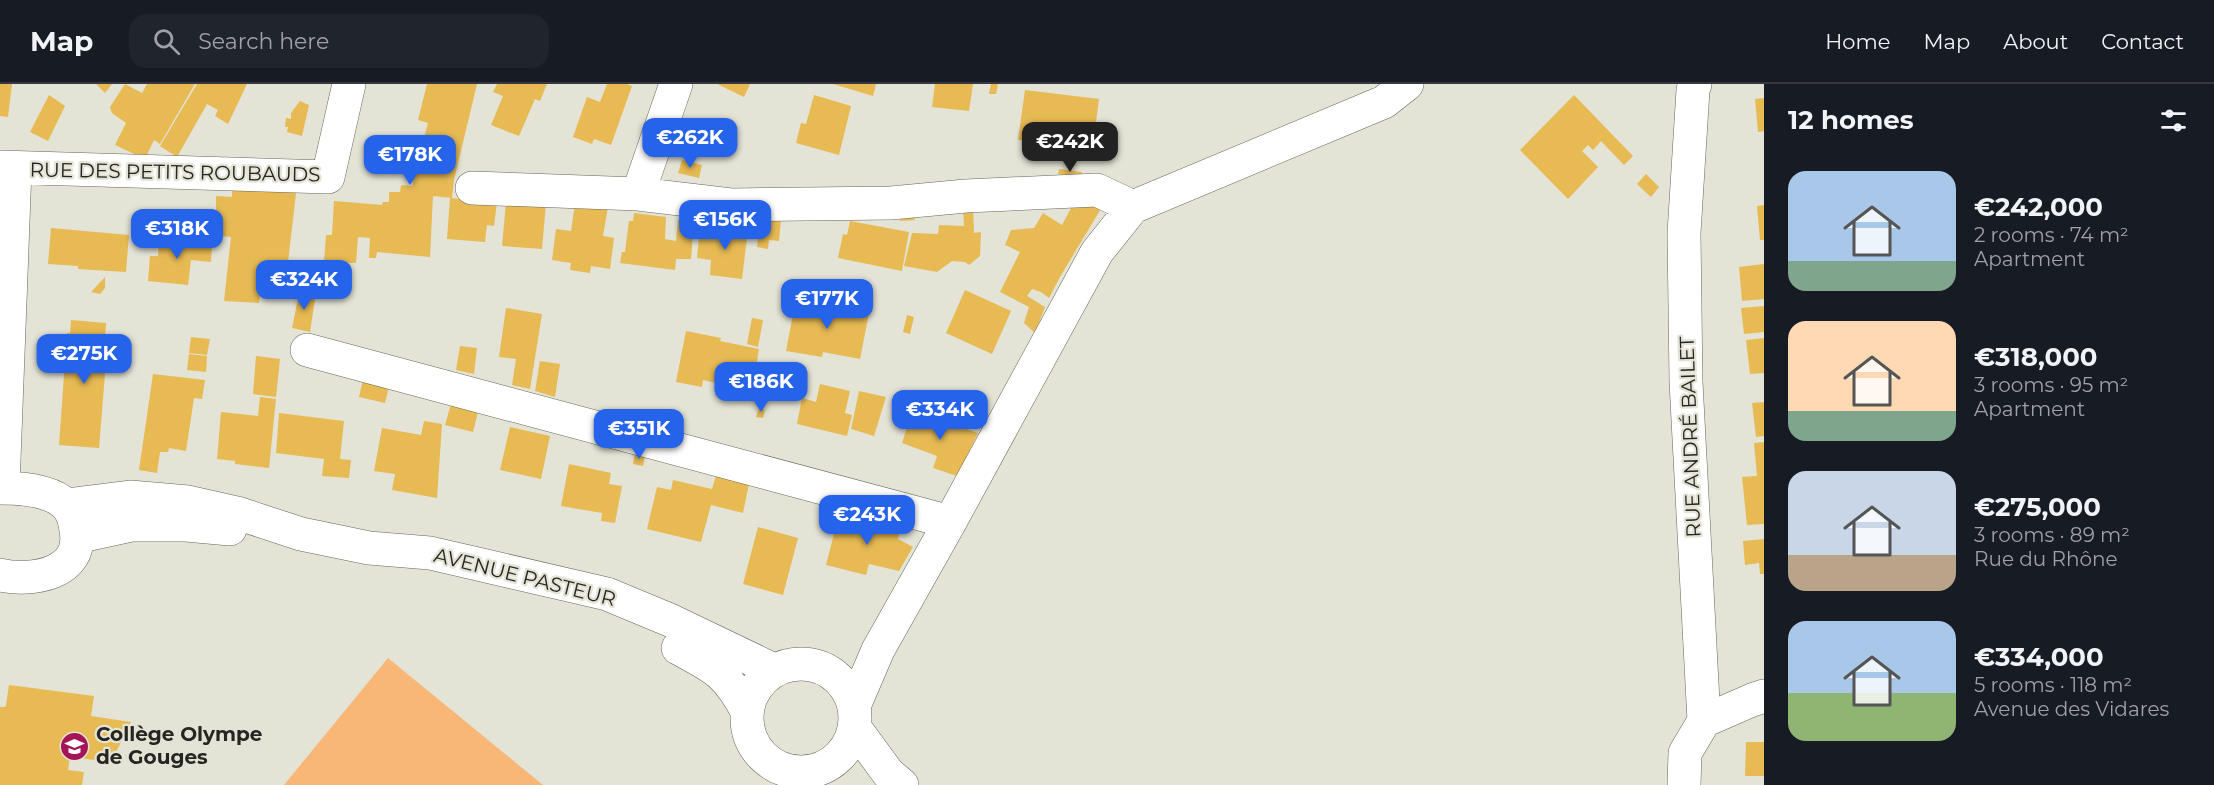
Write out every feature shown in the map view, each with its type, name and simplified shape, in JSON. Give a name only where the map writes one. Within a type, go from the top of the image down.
[{"type":"street","name":"RUE DES PETITS ROUBAUDS","points":[[8,168],[328,177],[349,84]]},
{"type":"street","points":[[638,194],[676,84]]},
{"type":"street","points":[[810,774],[846,748],[854,717],[878,650],[1097,252],[1132,207],[1384,102],[1407,84]]},
{"type":"street","name":"RUE ANDRÉ BAILET","points":[[1695,84],[1684,233],[1686,382],[1704,721]]},
{"type":"street","points":[[0,574],[41,577],[56,571],[66,564],[73,553],[77,537],[75,521],[66,505],[44,493],[1,488],[8,168]]},
{"type":"street","points":[[472,188],[638,194],[731,205],[891,203],[966,196],[1097,190],[1132,207]]},
{"type":"street","points":[[307,350],[950,522]]},
{"type":"street","name":"AVENUE PASTEUR","points":[[66,505],[130,496],[188,502],[237,513],[301,534],[369,548],[430,553],[607,594],[672,621],[774,670]]},
{"type":"street","name":"AVENUE PASTEUR","points":[[77,537],[132,525],[186,525],[301,534]]},
{"type":"street","name":"AVENUE PASTEUR","points":[[369,548],[424,572],[602,614],[659,638],[715,668],[734,688],[747,711]]},
{"type":"street","points":[[832,672],[878,650]]},
{"type":"street","points":[[793,663],[813,665],[832,672],[846,687],[854,717],[895,779],[810,774],[784,770],[767,761],[754,747],[747,730],[747,711],[751,694],[774,670],[793,663]]},
{"type":"street","points":[[1684,785],[1685,753],[1704,721],[1764,696]]},
{"type":"shaded area","points":[[388,658],[543,785],[284,785]]},
{"type":"building","points":[[0,84],[12,84],[8,117],[0,116]]},
{"type":"building","points":[[96,84],[112,84],[105,93]]},
{"type":"building","points":[[125,84],[142,93],[147,84],[195,84],[160,144],[154,140],[145,159],[115,145],[126,123],[112,113],[110,107]]},
{"type":"building","points":[[197,84],[247,84],[228,124],[215,116],[218,110],[207,104],[177,157],[160,146]]},
{"type":"building","points":[[427,84],[477,84],[454,180],[452,198],[433,196],[430,257],[377,252],[376,258],[369,258],[370,238],[358,237],[356,263],[324,262],[326,235],[332,235],[334,201],[382,205],[383,202],[389,202],[389,192],[400,192],[401,185],[412,186],[428,123],[418,120]]},
{"type":"building","points":[[497,84],[547,84],[540,101],[535,99],[519,136],[491,125],[503,96],[493,92]]},
{"type":"building","points":[[607,84],[632,86],[611,145],[594,139],[592,144],[573,137],[587,97],[600,102]]},
{"type":"building","points":[[717,84],[750,84],[744,97]]},
{"type":"building","points":[[833,84],[876,84],[873,96]]},
{"type":"building","points":[[935,84],[973,84],[969,111],[932,107]]},
{"type":"building","points":[[991,84],[998,84],[996,94],[989,94]]},
{"type":"building","points":[[1025,90],[1099,99],[1094,138],[1043,132],[1042,143],[1018,140]]},
{"type":"building","points":[[49,95],[65,106],[48,141],[30,132]]},
{"type":"building","points":[[814,95],[851,106],[839,155],[796,143],[801,123],[806,124]]},
{"type":"building","points":[[1574,95],[1633,156],[1624,165],[1601,141],[1593,150],[1588,145],[1582,151],[1598,167],[1568,199],[1520,150]]},
{"type":"building","points":[[1764,98],[1764,131],[1758,132],[1755,99]]},
{"type":"building","points":[[300,101],[309,105],[302,136],[287,132],[288,127],[285,127],[286,118],[291,119],[291,113]]},
{"type":"building","points":[[682,160],[702,165],[699,178],[678,173]]},
{"type":"building","points":[[1059,169],[1082,172],[1081,177],[1058,174]]},
{"type":"building","points":[[1646,174],[1659,187],[1651,197],[1637,184]]},
{"type":"building","points":[[232,182],[297,185],[287,271],[262,270],[259,303],[224,301],[231,237],[209,235],[212,211],[216,210],[216,196],[232,197]]},
{"type":"building","points":[[450,198],[497,202],[494,226],[487,225],[485,242],[447,239]]},
{"type":"building","points":[[1076,199],[1105,202],[1049,298],[1032,289],[1027,296],[1045,307],[1035,333],[1024,323],[1029,307],[1000,292],[1020,252],[1005,245],[1011,230],[1034,228],[1043,213],[1062,225]]},
{"type":"building","points":[[506,202],[546,203],[542,249],[502,246]]},
{"type":"building","points":[[575,204],[608,207],[603,236],[614,238],[610,269],[591,266],[590,273],[570,270],[571,263],[552,260],[556,229],[571,231]]},
{"type":"building","points":[[1764,205],[1764,240],[1760,240],[1757,206]]},
{"type":"building","points":[[973,206],[974,233],[981,232],[980,256],[969,265],[965,262],[952,261],[937,272],[904,266],[912,233],[938,234],[939,225],[964,226],[963,207]]},
{"type":"building","points":[[634,213],[666,217],[665,239],[676,241],[678,220],[694,221],[691,259],[676,259],[675,270],[620,263],[622,252],[625,252],[629,221],[633,221]]},
{"type":"building","points":[[899,213],[914,213],[915,220],[900,221]]},
{"type":"building","points":[[770,218],[781,220],[779,241],[769,240],[768,249],[757,247],[759,232],[769,233]]},
{"type":"building","points":[[850,221],[909,232],[902,271],[838,258],[843,234],[847,235]]},
{"type":"building","points":[[713,226],[748,230],[742,279],[710,275],[711,260],[697,258],[699,236],[712,237]]},
{"type":"building","points":[[51,228],[129,235],[126,272],[78,269],[78,266],[48,264]]},
{"type":"building","points":[[159,238],[212,243],[211,262],[191,260],[188,285],[148,281],[150,256],[158,256]]},
{"type":"building","points":[[1764,264],[1764,299],[1742,301],[1739,267]]},
{"type":"building","points":[[105,277],[105,288],[100,294],[91,292]]},
{"type":"building","points":[[300,289],[316,293],[310,332],[292,328]]},
{"type":"building","points":[[965,290],[1011,311],[992,354],[946,333]]},
{"type":"building","points":[[796,299],[869,313],[860,359],[823,352],[822,357],[786,351]]},
{"type":"building","points":[[1764,306],[1764,332],[1744,334],[1741,308]]},
{"type":"building","points":[[506,308],[542,314],[530,389],[512,385],[516,359],[499,357]]},
{"type":"building","points":[[907,315],[914,317],[910,334],[903,332]]},
{"type":"building","points":[[752,318],[763,320],[758,347],[747,344]]},
{"type":"building","points":[[71,320],[106,323],[105,337],[108,337],[99,448],[59,445],[67,333],[70,333]]},
{"type":"building","points":[[686,331],[759,349],[753,385],[734,381],[734,387],[703,380],[702,387],[676,382]]},
{"type":"building","points":[[191,337],[210,339],[207,355],[189,353]]},
{"type":"building","points":[[1764,338],[1764,373],[1750,374],[1746,340]]},
{"type":"building","points":[[460,346],[477,348],[474,374],[456,370]]},
{"type":"building","points":[[189,354],[207,356],[206,372],[187,370]]},
{"type":"building","points":[[256,356],[280,359],[276,397],[253,394]]},
{"type":"building","points":[[540,361],[560,364],[555,397],[535,391]]},
{"type":"building","points":[[153,374],[205,380],[202,399],[194,398],[186,451],[169,448],[168,452],[160,452],[157,473],[139,470]]},
{"type":"building","points":[[363,380],[389,387],[385,403],[359,397]]},
{"type":"building","points":[[820,384],[850,391],[845,413],[852,415],[847,436],[797,424],[802,398],[816,402]]},
{"type":"building","points":[[859,391],[886,397],[874,436],[851,429]]},
{"type":"building","points":[[260,397],[276,399],[269,468],[235,464],[235,461],[217,459],[221,412],[258,416]]},
{"type":"building","points":[[1764,402],[1764,436],[1756,437],[1752,403]]},
{"type":"building","points":[[451,404],[478,412],[473,432],[445,425]]},
{"type":"building","points":[[759,408],[765,410],[763,418],[756,417]]},
{"type":"building","points":[[912,411],[978,433],[957,476],[933,468],[937,456],[902,443]]},
{"type":"building","points":[[279,413],[344,421],[340,459],[351,460],[349,478],[322,476],[324,459],[276,453]]},
{"type":"building","points":[[424,421],[442,424],[437,498],[392,490],[395,474],[374,471],[382,428],[421,435]]},
{"type":"building","points":[[510,427],[550,436],[541,479],[500,470]]},
{"type":"building","points":[[1764,442],[1764,524],[1747,525],[1742,477],[1757,476],[1754,443]]},
{"type":"building","points":[[635,453],[645,456],[643,466],[633,464]]},
{"type":"building","points":[[569,464],[611,473],[609,484],[622,486],[615,523],[601,521],[602,513],[561,506]]},
{"type":"building","points":[[716,476],[749,484],[743,513],[711,505],[701,542],[647,529],[657,487],[671,490],[673,480],[712,489]]},
{"type":"building","points":[[864,514],[896,523],[894,532],[899,534],[898,539],[913,547],[899,571],[869,564],[866,575],[826,565],[838,518],[861,524]]},
{"type":"building","points":[[758,527],[798,538],[783,595],[743,584]]},
{"type":"building","points":[[1764,539],[1764,574],[1760,574],[1759,563],[1745,565],[1743,541]]},
{"type":"building","name":"Collège Olympe de Gouges","points":[[9,685],[94,696],[91,716],[131,722],[111,762],[70,757],[68,770],[84,772],[82,785],[0,785],[0,707],[6,705]]},
{"type":"building","points":[[1746,742],[1764,742],[1764,776],[1745,776]]},
{"type":"place","name":"Collège Olympe de Gouges","points":[[75,746]]}]
